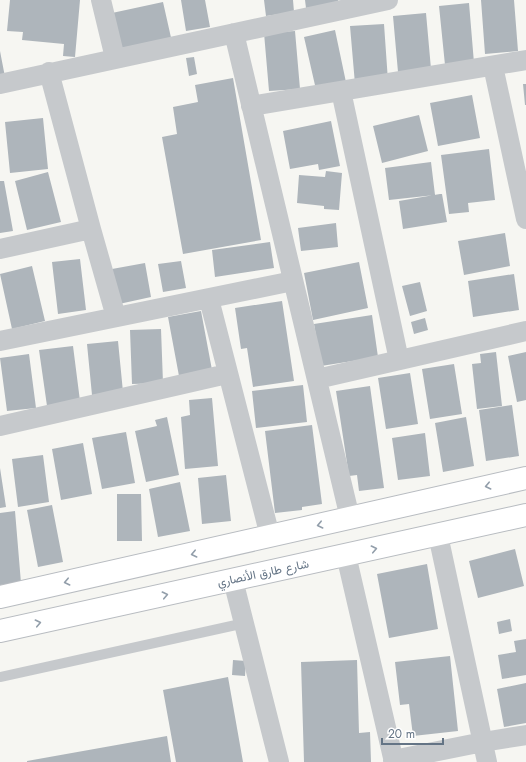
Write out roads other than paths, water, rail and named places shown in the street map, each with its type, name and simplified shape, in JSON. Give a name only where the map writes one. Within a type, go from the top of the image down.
[{"type":"street","points":[[101,0],[115,58]]},
{"type":"street","points":[[0,84],[49,72],[388,0]]},
{"type":"street","points":[[234,33],[350,518]]},
{"type":"street","points":[[251,106],[526,60]]},
{"type":"street","points":[[493,66],[526,219]]},
{"type":"street","points":[[49,72],[116,317]]},
{"type":"street","points":[[341,91],[399,360]]},
{"type":"street","points":[[0,249],[91,229]]},
{"type":"street","points":[[0,341],[294,281]]},
{"type":"street","points":[[209,299],[227,374],[270,536]]},
{"type":"street","points":[[317,379],[526,331]]},
{"type":"street","points":[[0,426],[227,374]]},
{"type":"street","points":[[0,598],[526,478]]},
{"type":"street","name":"شارع طارق الأنصاري","points":[[0,631],[526,515]]},
{"type":"street","points":[[438,535],[487,762]]},
{"type":"street","points":[[346,555],[393,761],[483,742],[526,735]]},
{"type":"street","points":[[233,580],[245,623],[278,762]]},
{"type":"lane","points":[[0,677],[245,623]]}]
